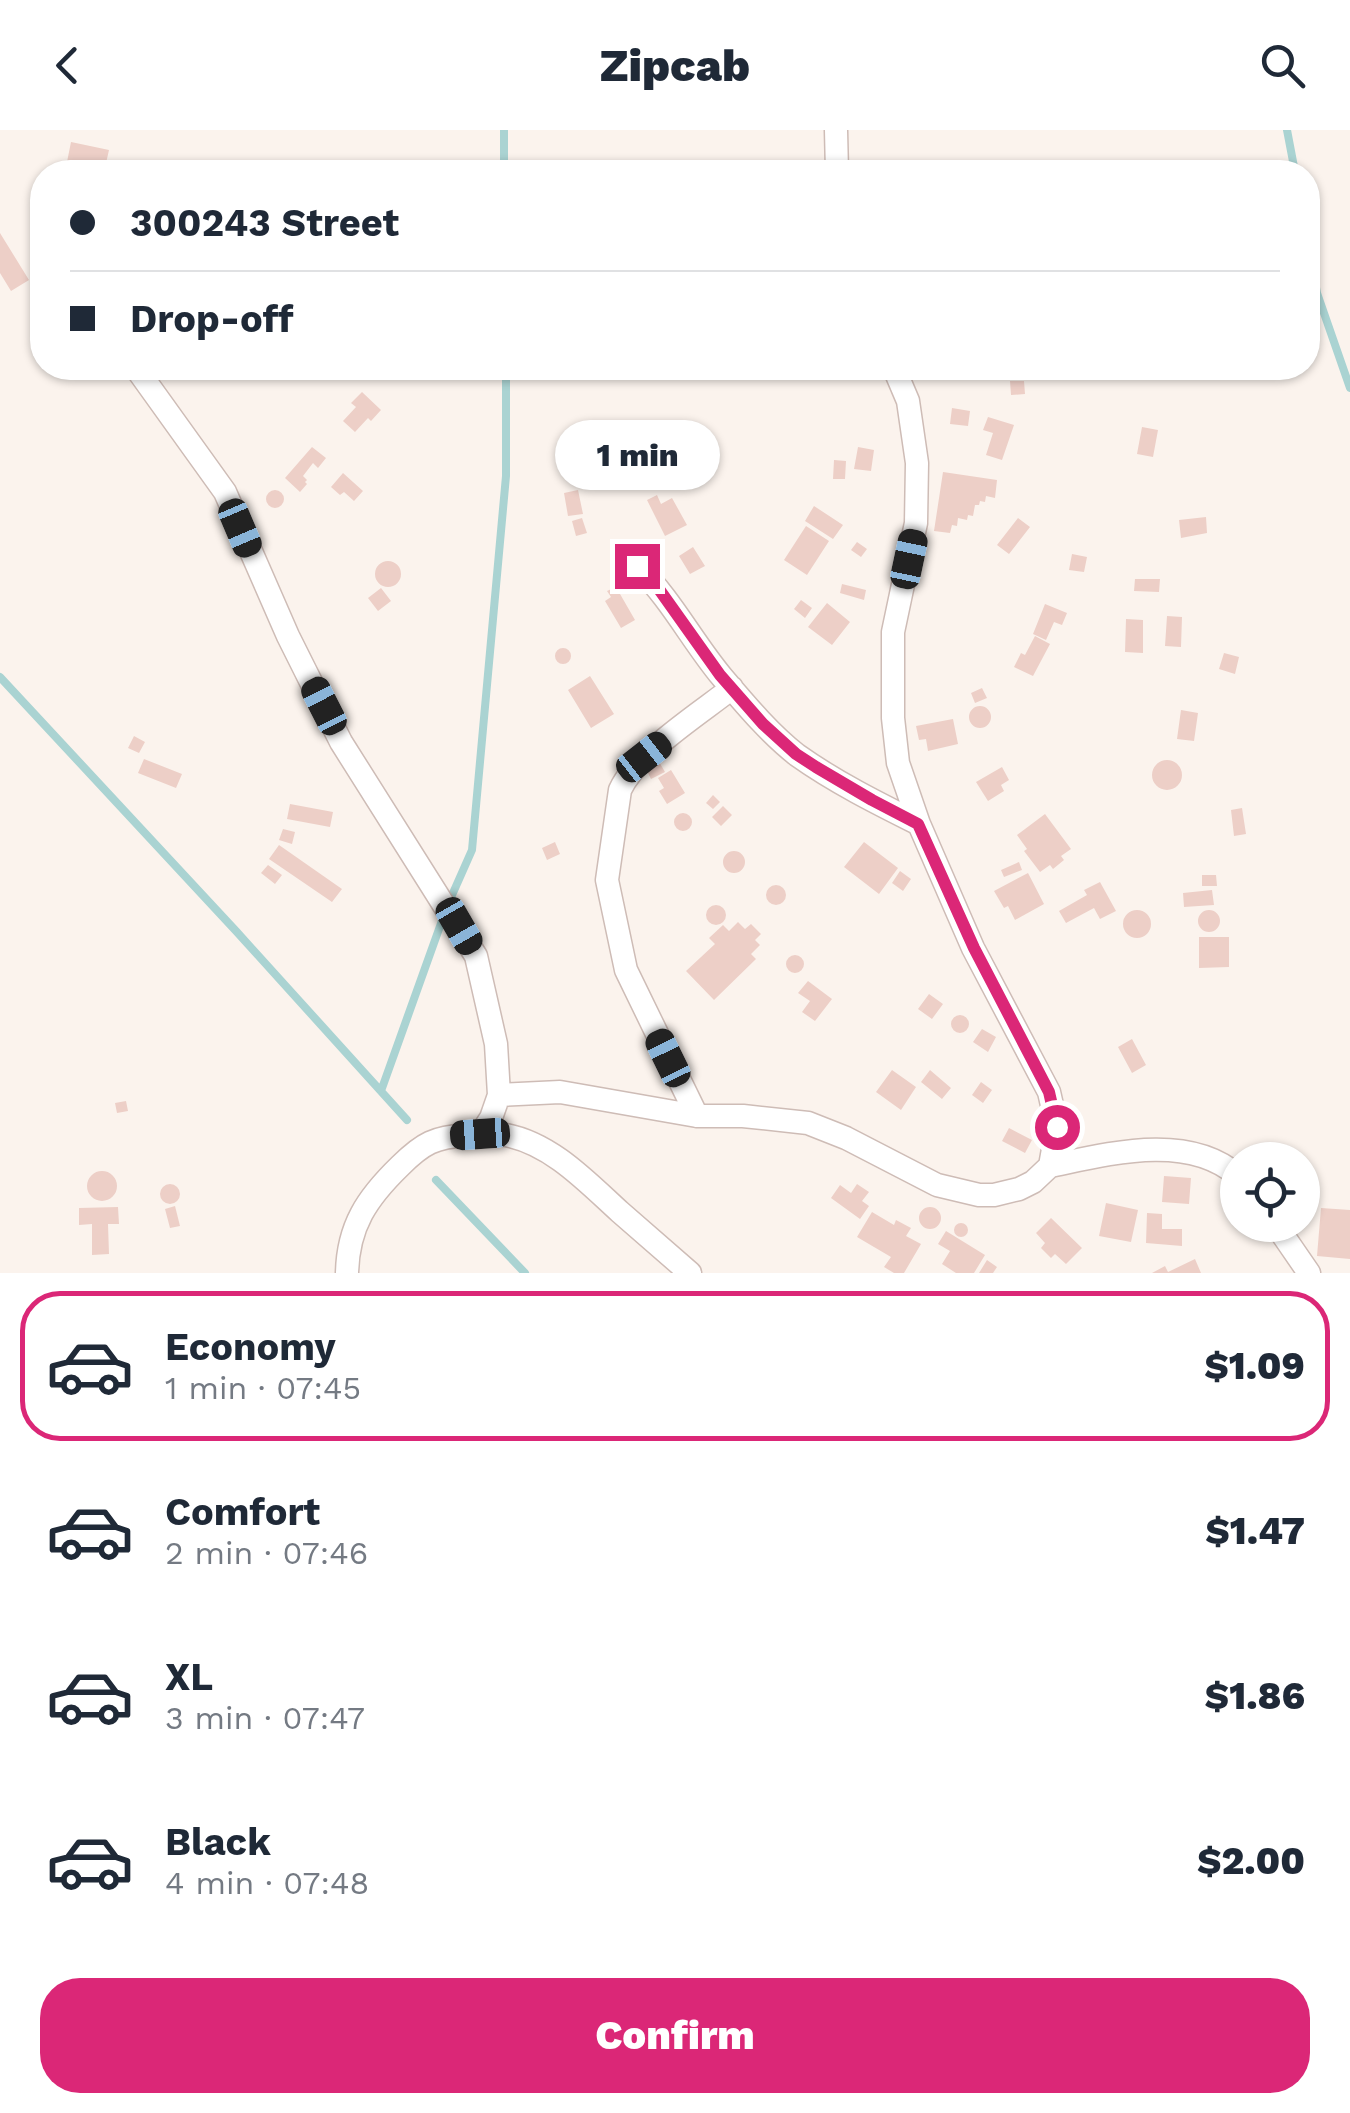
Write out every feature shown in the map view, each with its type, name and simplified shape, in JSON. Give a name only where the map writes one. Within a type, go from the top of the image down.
[{"type":"street","points":[[836,130],[837,160]]},
{"type":"street","points":[[145,380],[224,492],[288,636],[341,742],[476,956],[496,1044],[499,1094],[492,1118],[480,1134]]},
{"type":"street","points":[[899,380],[908,401],[918,462],[916,523],[893,632],[892,718],[898,764],[918,824],[974,948],[1049,1092],[1057,1127],[1050,1166]]},
{"type":"street","points":[[637,566],[656,585],[720,675],[763,724],[796,754],[918,824]]},
{"type":"street","points":[[697,1116],[626,970],[607,880],[620,790],[626,778],[644,757],[732,688]]},
{"type":"street","points":[[499,1094],[560,1092],[697,1116],[742,1116],[808,1124],[846,1138],[937,1186],[980,1194],[1012,1192],[1032,1182],[1050,1166],[1136,1151],[1179,1151],[1220,1164]]},
{"type":"street","points":[[347,1273],[352,1232],[376,1189],[418,1149],[442,1137],[480,1134],[507,1136],[541,1148],[571,1167],[690,1273]]},
{"type":"street","points":[[1288,1242],[1309,1273]]},
{"type":"building","points":[[71,142],[109,150],[107,160],[67,160]]},
{"type":"building","points":[[0,233],[29,280],[11,291],[0,273]]},
{"type":"building","points":[[1010,381],[1024,381],[1025,394],[1011,395]]},
{"type":"building","points":[[362,392],[381,410],[355,432],[343,421],[356,407],[351,403]]},
{"type":"building","points":[[952,408],[970,411],[968,426],[950,424]]},
{"type":"building","points":[[988,417],[1014,425],[1002,460],[986,455],[993,433],[983,430]]},
{"type":"building","points":[[1142,427],[1158,430],[1153,457],[1137,454]]},
{"type":"building","points":[[312,447],[326,458],[318,468],[313,463],[303,476],[307,484],[300,492],[285,478]]},
{"type":"building","points":[[858,447],[874,450],[871,471],[854,469]]},
{"type":"building","points":[[834,460],[846,461],[845,479],[833,479]]},
{"type":"building","points":[[668,471],[676,479],[668,487],[660,479]]},
{"type":"building","points":[[943,472],[997,480],[995,498],[986,496],[985,502],[975,505],[973,516],[968,515],[967,520],[958,518],[950,533],[934,531]]},
{"type":"building","points":[[343,473],[363,491],[354,501],[331,487]]},
{"type":"building","points":[[275,490],[282,492],[282,506],[275,508],[268,506],[266,499],[268,492]]},
{"type":"building","points":[[578,490],[583,514],[568,516],[564,493]]},
{"type":"building","points":[[657,495],[661,504],[672,498],[687,525],[665,536],[647,500]]},
{"type":"building","points":[[814,506],[843,525],[833,539],[805,521]]},
{"type":"building","points":[[1206,517],[1207,533],[1181,538],[1179,520]]},
{"type":"building","points":[[582,518],[587,533],[576,536],[572,521]]},
{"type":"building","points":[[1018,518],[1030,527],[1009,554],[997,545]]},
{"type":"building","points":[[806,526],[829,541],[807,575],[784,560]]},
{"type":"building","points":[[857,542],[867,549],[861,557],[851,550]]},
{"type":"building","points":[[693,547],[705,566],[690,574],[679,556]]},
{"type":"building","points":[[1072,554],[1087,557],[1084,572],[1069,570]]},
{"type":"building","points":[[388,561],[398,564],[398,584],[388,587],[378,584],[375,574],[378,564]]},
{"type":"building","points":[[1135,579],[1160,579],[1159,592],[1134,591]]},
{"type":"building","points":[[842,584],[866,590],[864,600],[840,593]]},
{"type":"building","points":[[616,587],[635,620],[621,628],[605,601],[611,597],[607,591]]},
{"type":"building","points":[[381,588],[391,601],[378,611],[368,598]]},
{"type":"building","points":[[801,600],[812,608],[805,618],[794,609]]},
{"type":"building","points":[[827,603],[850,622],[832,645],[808,627]]},
{"type":"building","points":[[1045,604],[1067,613],[1062,625],[1054,622],[1046,640],[1033,634]]},
{"type":"building","points":[[1167,616],[1182,617],[1181,647],[1165,646]]},
{"type":"building","points":[[1126,619],[1143,620],[1143,653],[1125,652]]},
{"type":"building","points":[[1035,636],[1050,644],[1033,676],[1014,667]]},
{"type":"building","points":[[563,648],[571,656],[563,664],[555,656]]},
{"type":"building","points":[[1224,653],[1239,657],[1235,674],[1219,669]]},
{"type":"building","points":[[590,676],[614,714],[591,728],[568,690]]},
{"type":"building","points":[[982,688],[987,698],[975,703],[971,693]]},
{"type":"building","points":[[980,706],[988,709],[988,725],[980,728],[972,725],[969,717],[972,709]]},
{"type":"building","points":[[1181,710],[1198,713],[1194,741],[1177,739]]},
{"type":"building","points":[[953,719],[958,744],[928,751],[926,739],[919,740],[916,726]]},
{"type":"building","points":[[134,736],[145,742],[139,753],[128,748]]},
{"type":"building","points":[[144,759],[182,774],[176,788],[138,773]]},
{"type":"building","points":[[658,760],[665,772],[651,779],[645,767]]},
{"type":"building","points":[[1167,760],[1178,764],[1182,775],[1178,786],[1167,790],[1156,786],[1152,775],[1156,764]]},
{"type":"building","points":[[1002,767],[1009,780],[1001,785],[1004,791],[988,801],[976,782]]},
{"type":"building","points":[[671,770],[685,793],[667,804],[659,791],[664,788],[658,778]]},
{"type":"building","points":[[713,795],[720,802],[713,809],[706,803]]},
{"type":"building","points":[[290,804],[333,812],[330,827],[287,819]]},
{"type":"building","points":[[723,806],[732,815],[721,826],[712,817]]},
{"type":"building","points":[[1242,808],[1246,834],[1234,836],[1231,810]]},
{"type":"building","points":[[683,813],[690,815],[690,829],[683,831],[676,829],[674,822],[676,815]]},
{"type":"building","points":[[1045,814],[1071,849],[1053,869],[1050,865],[1040,872],[1017,835]]},
{"type":"building","points":[[283,829],[295,832],[292,844],[279,840]]},
{"type":"building","points":[[555,842],[560,854],[547,860],[542,848]]},
{"type":"building","points":[[864,842],[898,868],[879,894],[844,867]]},
{"type":"building","points":[[279,845],[342,889],[332,902],[269,859]]},
{"type":"building","points":[[734,851],[742,854],[742,870],[734,873],[726,870],[723,862],[726,854]]},
{"type":"building","points":[[1019,862],[1022,870],[1004,877],[1001,870]]},
{"type":"building","points":[[268,865],[282,875],[275,884],[261,873]]},
{"type":"building","points":[[900,871],[911,879],[903,891],[892,883]]},
{"type":"building","points":[[1028,873],[1044,904],[1015,920],[994,891]]},
{"type":"building","points":[[1202,875],[1216,875],[1217,886],[1202,886]]},
{"type":"building","points":[[1100,882],[1116,911],[1100,919],[1094,908],[1066,923],[1059,911],[1087,895],[1084,890]]},
{"type":"building","points":[[772,885],[780,885],[786,895],[780,905],[772,905],[766,899],[766,891]]},
{"type":"building","points":[[1212,890],[1214,905],[1184,907],[1183,893]]},
{"type":"building","points":[[716,905],[726,915],[716,925],[706,915]]},
{"type":"building","points":[[1137,910],[1147,914],[1151,924],[1147,934],[1137,938],[1127,934],[1123,924],[1127,914]]},
{"type":"building","points":[[1209,910],[1217,913],[1217,929],[1209,932],[1201,929],[1198,921],[1201,913]]},
{"type":"building","points":[[738,922],[745,929],[751,924],[761,934],[755,940],[760,945],[751,954],[756,959],[714,1000],[686,971],[715,944],[709,938],[723,925],[729,931]]},
{"type":"building","points":[[1199,937],[1229,937],[1229,967],[1199,968]]},
{"type":"building","points":[[795,955],[804,964],[795,973],[786,964]]},
{"type":"building","points":[[808,981],[832,999],[815,1021],[802,1012],[810,1001],[798,993]]},
{"type":"building","points":[[929,994],[943,1004],[932,1019],[918,1009]]},
{"type":"building","points":[[960,1015],[967,1017],[967,1031],[960,1033],[953,1031],[951,1024],[953,1017]]},
{"type":"building","points":[[982,1029],[996,1037],[988,1052],[973,1042]]},
{"type":"building","points":[[1132,1039],[1146,1065],[1132,1073],[1118,1047]]},
{"type":"building","points":[[892,1070],[916,1087],[901,1110],[876,1092]]},
{"type":"building","points":[[930,1070],[951,1088],[942,1099],[921,1082]]},
{"type":"building","points":[[981,1082],[992,1090],[983,1103],[972,1095]]},
{"type":"building","points":[[126,1101],[128,1111],[117,1113],[115,1103]]},
{"type":"building","points":[[1009,1128],[1032,1140],[1025,1153],[1002,1141]]},
{"type":"building","points":[[102,1171],[113,1175],[117,1186],[113,1197],[102,1201],[91,1197],[87,1186],[91,1175]]},
{"type":"building","points":[[1164,1176],[1191,1178],[1189,1204],[1162,1202]]},
{"type":"building","points":[[166,1184],[174,1184],[180,1194],[174,1204],[166,1204],[160,1198],[160,1190]]},
{"type":"building","points":[[857,1184],[869,1192],[862,1201],[869,1206],[860,1219],[831,1198],[840,1185],[851,1193]]},
{"type":"building","points":[[1106,1203],[1138,1210],[1131,1242],[1099,1236]]},
{"type":"building","points":[[175,1206],[180,1226],[170,1228],[165,1209]]},
{"type":"building","points":[[118,1207],[119,1224],[108,1224],[109,1254],[92,1255],[92,1224],[79,1225],[79,1208]]},
{"type":"building","points":[[930,1207],[938,1210],[938,1226],[930,1229],[922,1226],[919,1218],[922,1210]]},
{"type":"building","points":[[1321,1208],[1350,1210],[1350,1259],[1317,1256]]},
{"type":"building","points":[[872,1212],[894,1225],[896,1220],[911,1228],[906,1236],[921,1244],[904,1273],[884,1267],[891,1257],[857,1237]]},
{"type":"building","points":[[1147,1213],[1162,1214],[1162,1229],[1182,1229],[1182,1246],[1146,1243]]},
{"type":"building","points":[[1051,1218],[1082,1248],[1066,1264],[1055,1254],[1051,1258],[1041,1248],[1045,1243],[1036,1233]]},
{"type":"building","points":[[961,1223],[968,1230],[961,1237],[954,1230]]},
{"type":"building","points":[[946,1231],[985,1255],[974,1273],[956,1273],[942,1264],[950,1251],[938,1244]]},
{"type":"building","points":[[1195,1259],[1201,1273],[1152,1273],[1165,1266],[1168,1272]]},
{"type":"building","points":[[987,1260],[997,1267],[993,1273],[979,1273]]},
{"type":"waterway","points":[[504,130],[504,160]]},
{"type":"waterway","points":[[1287,130],[1293,160]]},
{"type":"waterway","points":[[1320,302],[1350,388]]},
{"type":"waterway","points":[[449,902],[472,850],[506,476],[506,380]]},
{"type":"waterway","points":[[0,677],[407,1120]]},
{"type":"waterway","points":[[381,1091],[444,915]]},
{"type":"waterway","points":[[436,1180],[525,1273]]},
{"type":"route","points":[[637,566],[656,585],[720,675],[763,724],[816,767],[918,824],[974,948],[1049,1092],[1057,1127]]}]
